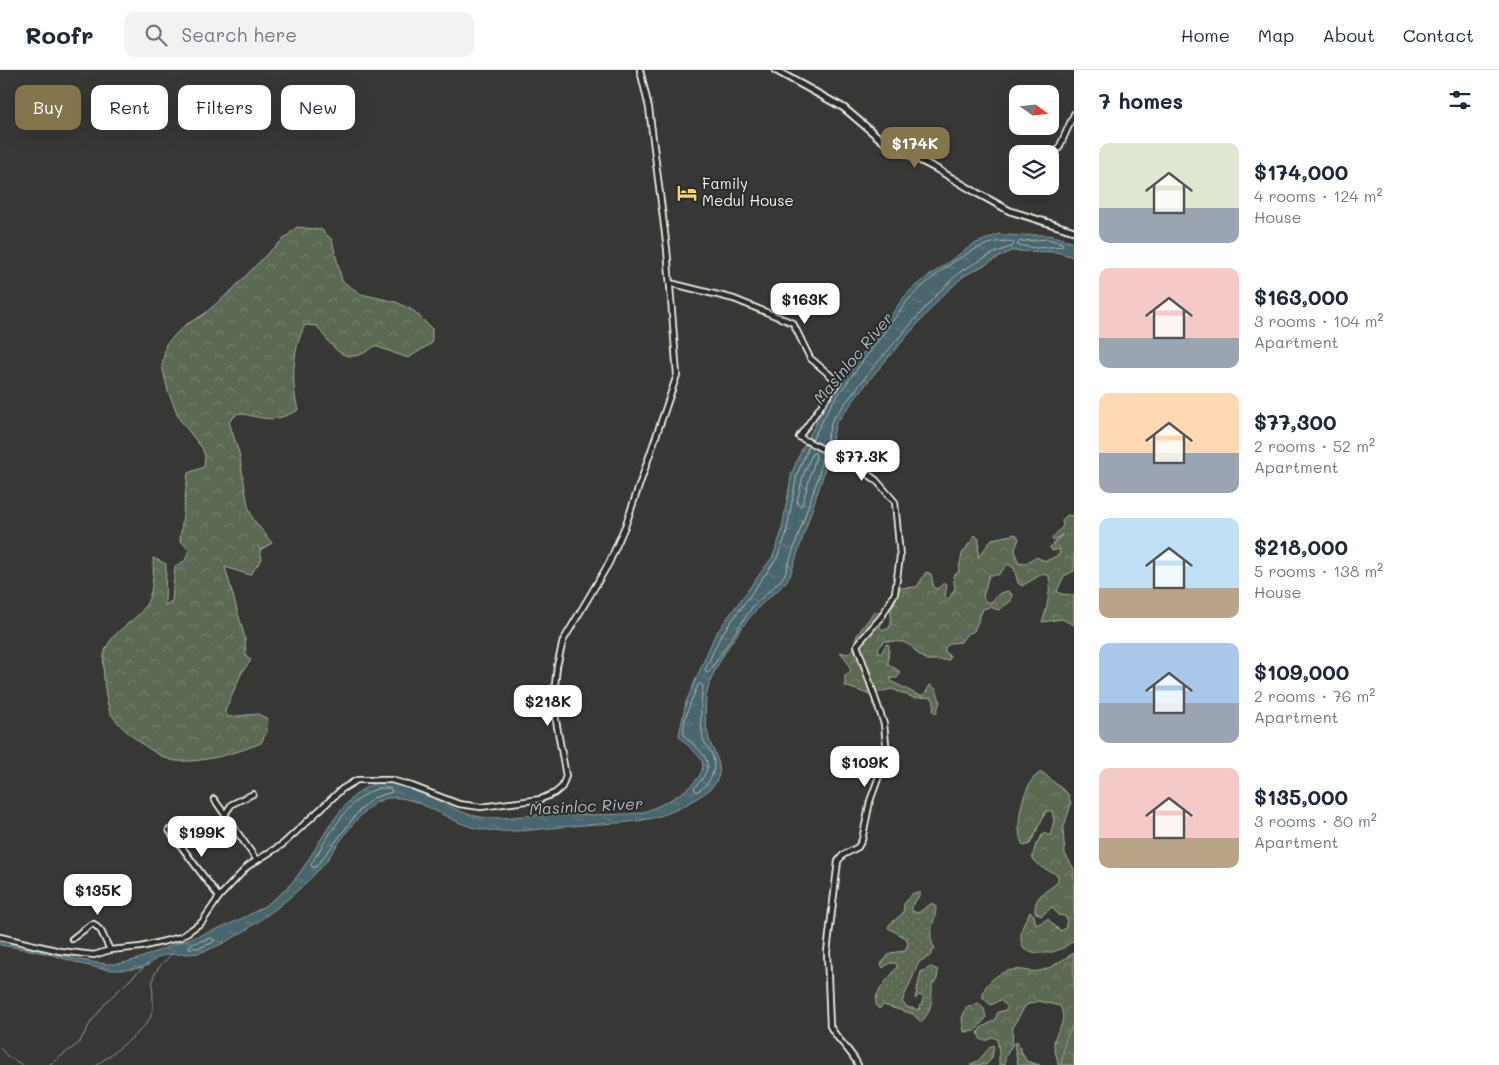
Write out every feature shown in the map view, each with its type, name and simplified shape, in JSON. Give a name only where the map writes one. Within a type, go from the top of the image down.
[{"type":"street","points":[[0,937],[85,955],[94,955],[110,950],[146,946],[181,937],[202,922],[219,897],[256,860],[283,844],[342,789],[357,780],[391,780],[459,804],[481,807],[540,799],[555,793],[562,787],[566,776],[554,704],[557,666],[563,641],[609,563],[626,524],[677,375],[670,283],[649,108],[640,70]]},
{"type":"street","points":[[775,70],[844,108],[884,142],[936,168],[1010,211],[1074,232]]},
{"type":"street","points":[[1059,148],[1074,114]]},
{"type":"street","points":[[670,283],[734,299],[793,323],[810,358],[838,382],[799,436],[835,454],[876,480],[895,502],[899,525],[900,556],[895,593],[882,616],[857,645],[884,724],[887,754],[870,801],[862,840],[858,847],[843,855],[838,861],[828,928],[830,1026],[836,1036],[853,1054],[858,1065]]},
{"type":"street","points":[[225,814],[232,804],[253,794]]},
{"type":"street","points":[[214,799],[256,860]]},
{"type":"street","points":[[169,830],[219,897]]},
{"type":"street","points":[[72,939],[94,924],[106,938],[110,950]]},
{"type":"green space","points":[[297,227],[322,230],[332,240],[342,281],[361,294],[396,302],[414,311],[432,329],[432,343],[408,358],[375,346],[365,353],[348,356],[335,348],[317,326],[305,325],[297,345],[294,367],[294,389],[298,410],[281,417],[268,419],[238,413],[229,422],[239,453],[248,506],[253,519],[272,543],[260,550],[262,559],[250,575],[225,567],[245,638],[246,656],[251,660],[241,674],[225,711],[228,717],[258,714],[268,719],[267,731],[261,743],[241,750],[209,759],[176,761],[149,749],[129,734],[114,718],[110,712],[107,700],[103,667],[104,655],[109,642],[143,610],[147,603],[152,589],[153,558],[166,564],[165,605],[172,601],[175,566],[185,561],[189,550],[180,540],[188,473],[204,467],[205,456],[202,448],[180,420],[168,391],[162,366],[166,344],[185,325],[203,315],[232,290]]},
{"type":"green space","points":[[1067,515],[1074,516],[1074,571],[1064,576],[1057,591],[1061,594],[1074,595],[1074,625],[1062,619],[1042,622],[1048,599],[1049,576],[1042,574],[1022,586],[1018,583],[1014,568],[1008,564],[998,575],[989,575],[983,597],[986,602],[991,602],[1000,593],[1008,591],[1012,594],[1011,601],[999,610],[990,607],[983,609],[974,631],[966,635],[961,642],[951,643],[945,647],[945,651],[950,657],[949,660],[927,660],[911,646],[903,642],[885,641],[879,647],[878,652],[881,654],[886,644],[889,645],[888,664],[899,671],[900,674],[897,678],[890,678],[892,682],[920,696],[925,694],[930,685],[936,689],[940,701],[936,714],[933,711],[934,701],[931,697],[914,698],[892,689],[868,694],[845,686],[845,675],[851,671],[846,659],[840,652],[847,654],[852,652],[857,635],[875,611],[885,614],[880,627],[883,630],[888,629],[891,624],[891,610],[900,588],[917,587],[926,572],[931,574],[934,588],[937,589],[944,583],[947,584],[945,597],[949,599],[955,588],[953,576],[958,573],[962,554],[975,535],[979,539],[978,558],[992,539],[1016,534],[1019,539],[1015,549],[1018,563],[1025,564],[1035,557],[1046,561],[1059,555],[1060,549],[1052,551],[1050,547],[1063,534],[1053,541],[1052,538],[1063,526],[1062,520]]},
{"type":"green space","points":[[1042,772],[1068,794],[1071,804],[1063,830],[1065,854],[1074,869],[1074,940],[1057,951],[1037,953],[1024,949],[1021,940],[1022,930],[1030,912],[1034,915],[1036,925],[1048,919],[1060,931],[1065,929],[1067,920],[1065,916],[1058,915],[1052,907],[1041,916],[1035,912],[1035,906],[1039,897],[1058,881],[1058,875],[1041,867],[1032,858],[1036,844],[1044,833],[1050,836],[1054,821],[1052,811],[1046,811],[1030,844],[1024,846],[1019,830],[1021,806],[1029,784],[1035,776]]},
{"type":"green space","points":[[913,893],[921,893],[912,906],[912,911],[918,913],[932,903],[936,907],[931,933],[932,943],[935,948],[930,956],[919,962],[902,1002],[907,1007],[919,1010],[924,997],[919,995],[915,999],[921,972],[931,967],[938,970],[937,979],[932,985],[929,1010],[921,1022],[913,1014],[883,1005],[879,1009],[876,1004],[878,993],[897,967],[896,963],[890,963],[883,968],[881,964],[890,953],[905,951],[908,943],[906,938],[888,928],[889,925],[903,913],[904,904]]},
{"type":"green space","points":[[1074,953],[1074,1065],[1058,1065],[1054,1040],[1063,1018],[1060,1006],[1039,1001],[1026,1005],[1013,1026],[1012,1045],[1005,1058],[1005,1065],[999,1065],[997,1039],[992,1037],[988,1040],[981,1040],[978,1033],[981,1028],[995,1020],[998,1012],[1006,1010],[1008,1007],[1000,1000],[991,1005],[983,998],[985,988],[992,979],[1007,971],[1043,970]]},
{"type":"green space","points":[[978,1003],[984,1009],[986,1018],[975,1031],[964,1032],[962,1018],[966,1008]]},
{"type":"green space","points":[[1017,1042],[1026,1061],[1040,1065],[1018,1065],[1014,1044]]},
{"type":"green space","points":[[992,1045],[994,1046],[992,1058],[986,1065],[970,1065],[979,1060]]},
{"type":"water","points":[[999,234],[1055,236],[1074,244],[1074,257],[1056,252],[1011,251],[964,276],[941,297],[875,373],[836,423],[823,476],[790,576],[743,626],[721,658],[711,680],[706,700],[707,730],[718,761],[719,774],[711,788],[705,793],[680,808],[654,818],[628,822],[506,831],[493,831],[468,826],[411,800],[388,798],[370,807],[353,824],[327,860],[287,900],[234,937],[202,952],[166,955],[159,957],[144,967],[112,970],[0,945],[0,940],[80,960],[116,964],[142,957],[225,926],[258,910],[286,889],[298,875],[343,808],[354,796],[378,783],[403,786],[469,814],[488,818],[640,813],[648,811],[680,794],[698,778],[702,769],[700,757],[679,735],[686,702],[715,635],[773,556],[781,534],[792,472],[828,401],[905,296],[915,286],[972,245]]},
{"type":"waterway","points":[[97,1065],[133,1037],[146,1024],[153,1008],[154,975],[172,954]]},
{"type":"waterway","points":[[49,1065],[79,1043],[91,1022],[108,1000],[147,964]]},
{"type":"waterway","points":[[1061,1065],[1065,1041],[1074,1022]]},
{"type":"waterway","points":[[0,1048],[7,1056],[23,1065]]},
{"type":"place","name":"Family Medul House","points":[[687,193]]},
{"type":"water label","name":"Masinloc River","points":[[853,358]]},
{"type":"water label","name":"Masinloc River","points":[[586,806]]}]
